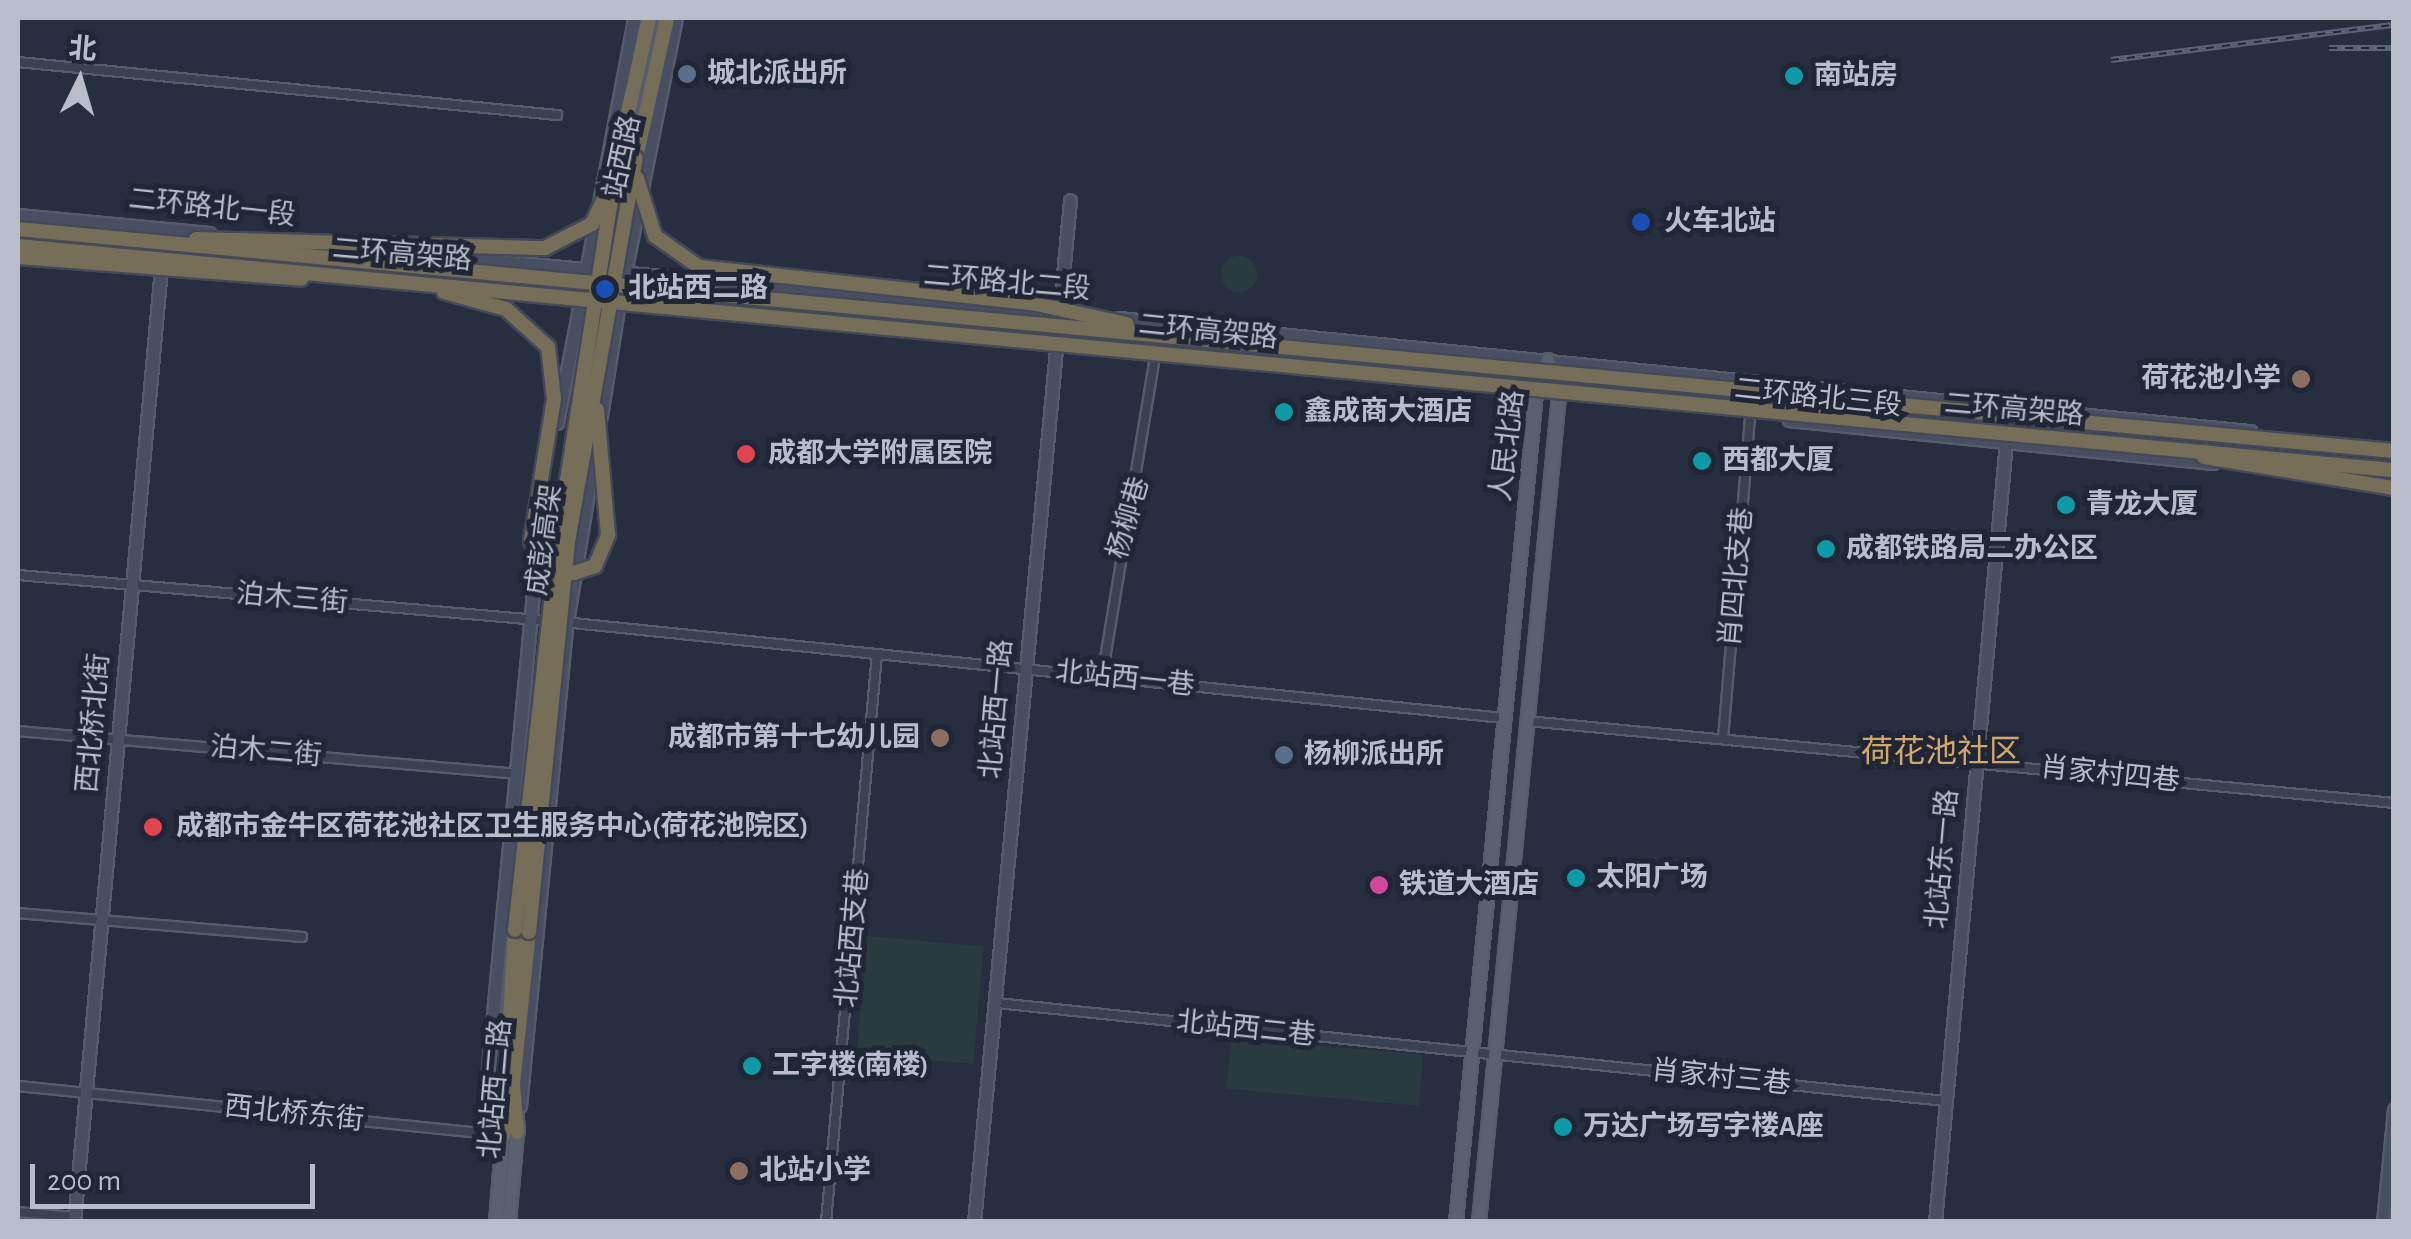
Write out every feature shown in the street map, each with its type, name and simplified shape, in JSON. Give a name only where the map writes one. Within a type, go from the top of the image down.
[{"type":"highway","points":[[148,242],[329,236],[544,248],[592,224],[618,157],[649,18]]},
{"type":"highway","name":"成彭高架","points":[[522,931],[568,542],[636,158],[667,18]]},
{"type":"highway","name":"成彭高架","points":[[522,931],[558,538],[618,157]]},
{"type":"highway","points":[[636,158],[654,236],[699,268],[1032,304],[1184,336]]},
{"type":"highway","name":"二环高架路","points":[[18,222],[148,242],[2394,448]]},
{"type":"highway","name":"二环高架路","points":[[18,251],[268,280],[360,276],[2394,470]]},
{"type":"highway","points":[[380,278],[506,308],[548,347],[554,399],[531,541],[539,557],[574,572],[595,566],[608,535],[595,380]]},
{"type":"highway","points":[[2189,451],[2240,470],[2394,488]]},
{"type":"highway","points":[[510,1134],[522,931]]},
{"type":"main road","name":"站西路","points":[[578,304],[634,18]]},
{"type":"main road","name":"站西路","points":[[618,307],[676,18]]},
{"type":"main road","name":"北站西一路","points":[[974,1222],[1070,200]]},
{"type":"main road","name":"二环路北一段","points":[[18,222],[165,229],[582,270]]},
{"type":"main road","name":"西北桥北街","points":[[74,1220],[165,229]]},
{"type":"main road","points":[[18,251],[1536,394]]},
{"type":"main road","name":"二环路北二段","points":[[582,270],[1548,360]]},
{"type":"main road","name":"北站西二路","points":[[509,1222],[510,1134],[486,1088],[529,619],[578,304]]},
{"type":"main road","name":"北站西二路","points":[[496,1222],[510,1134],[568,622],[618,307]]},
{"type":"main road","name":"人民北路","points":[[1456,1222],[1536,394],[1548,360]]},
{"type":"main road","name":"人民北路","points":[[1479,1222],[1559,396],[1548,360]]},
{"type":"main road","name":"二环路北三段","points":[[1548,360],[2394,448]]},
{"type":"main road","name":"二环路北三段","points":[[1536,394],[2394,480]]},
{"type":"main road","name":"北站东一路","points":[[1934,1222],[2006,442]]},
{"type":"main road","points":[[2382,1222],[2394,1110]]},
{"type":"street","points":[[18,62],[558,115]]},
{"type":"street","name":"杨柳巷","points":[[1102,677],[1155,358]]},
{"type":"street","name":"肖四北支巷","points":[[1723,739],[1750,416]]},
{"type":"street","name":"泊木三街","points":[[18,575],[568,622]]},
{"type":"street","name":"北站西一巷","points":[[568,622],[1503,718]]},
{"type":"street","name":"北站西支巷","points":[[826,1222],[877,654]]},
{"type":"street","name":"肖家村四巷","points":[[1527,721],[2394,803]]},
{"type":"street","name":"泊木二街","points":[[18,731],[515,774]]},
{"type":"street","points":[[18,913],[302,937]]},
{"type":"street","name":"北站西二巷","points":[[997,1003],[1495,1054]]},
{"type":"street","name":"肖家村三巷","points":[[1495,1054],[1946,1101]]},
{"type":"street","name":"西北桥东街","points":[[18,1086],[510,1134]]},
{"type":"street","points":[[18,1212],[74,1220]]},
{"type":"shaded area","points":[[1239,256],[1252,261],[1257,274],[1252,287],[1239,292],[1226,287],[1221,274],[1226,261]]},
{"type":"shaded area","points":[[867,936],[984,946],[973,1064],[857,1054]]},
{"type":"shaded area","points":[[1231,1038],[1423,1055],[1419,1106],[1227,1089]]},
{"type":"railway","points":[[2111,60],[2394,25]]},
{"type":"railway","points":[[2329,48],[2394,48]]},
{"type":"place","name":"城北派出所","points":[[687,74]]},
{"type":"place","name":"南站房","points":[[1794,76]]},
{"type":"place","name":"火车北站","points":[[1641,222]]},
{"type":"place","name":"北站西二路","points":[[605,289]]},
{"type":"place","name":"荷花池小学","points":[[2301,379]]},
{"type":"place","name":"鑫成商大酒店","points":[[1284,412]]},
{"type":"place","name":"成都大学附属医院","points":[[746,454]]},
{"type":"place","name":"西都大厦","points":[[1702,461]]},
{"type":"place","name":"青龙大厦","points":[[2066,505]]},
{"type":"place","name":"成都铁路局二办公区","points":[[1826,549]]},
{"type":"place","name":"成都市第十七幼儿园","points":[[940,738]]},
{"type":"place","name":"杨柳派出所","points":[[1284,755]]},
{"type":"place","name":"成都市金牛区荷花池社区卫生服务中心(荷花池院区)","points":[[153,827]]},
{"type":"place","name":"太阳广场","points":[[1576,878]]},
{"type":"place","name":"铁道大酒店","points":[[1379,885]]},
{"type":"place","name":"工字楼(南楼)","points":[[752,1066]]},
{"type":"place","name":"万达广场写字楼A座","points":[[1563,1127]]},
{"type":"place","name":"北站小学","points":[[739,1171]]},
{"type":"district","name":"荷花池社区","points":[[1941,752]]}]
